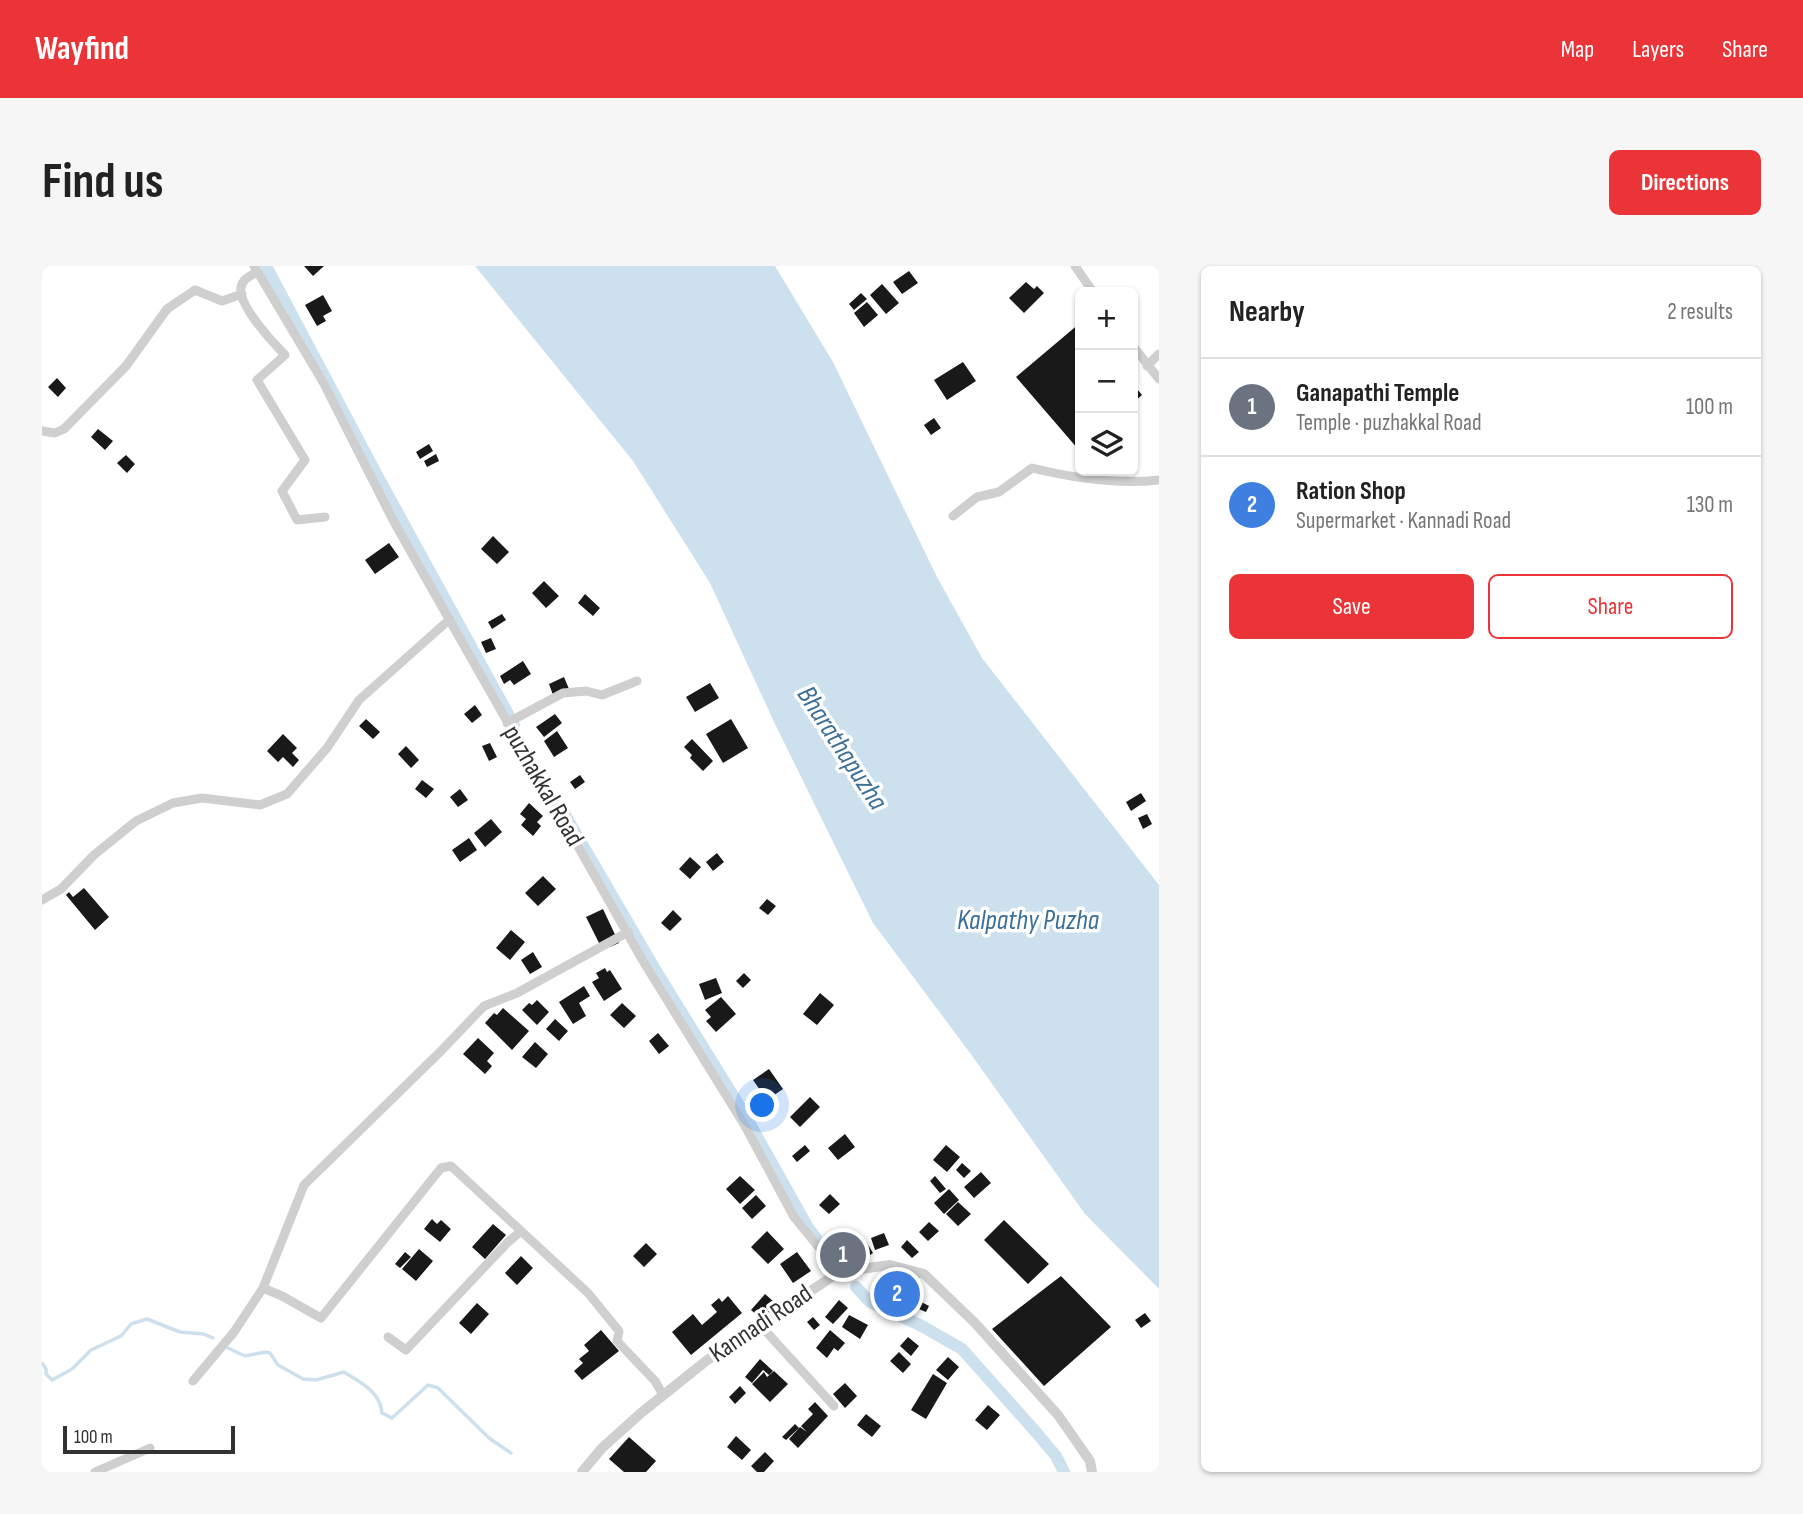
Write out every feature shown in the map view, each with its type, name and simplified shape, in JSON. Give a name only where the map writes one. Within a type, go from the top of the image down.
[{"type":"street","points":[[1074,266],[1089,287]]},
{"type":"street","points":[[255,269],[245,279],[241,288],[242,294],[258,326],[285,355],[257,380],[304,460],[282,491],[297,520],[325,517]]},
{"type":"street","name":"puzhakkal Road","points":[[255,269],[323,382],[394,522],[643,961],[745,1126],[794,1217],[839,1272]]},
{"type":"street","points":[[42,431],[55,433],[64,429],[126,366],[167,309],[195,290],[222,301],[242,294]]},
{"type":"street","points":[[1136,350],[1159,379]]},
{"type":"street","points":[[1147,366],[1159,354]]},
{"type":"street","points":[[953,516],[977,497],[999,492],[1032,468],[1068,477],[1135,483],[1159,480]]},
{"type":"street","points":[[42,900],[61,889],[94,855],[136,821],[173,803],[202,798],[260,805],[287,794],[327,748],[359,700],[450,619]]},
{"type":"street","points":[[507,723],[563,693],[586,691],[602,695],[637,681]]},
{"type":"street","points":[[193,1381],[234,1332],[263,1288],[304,1185],[484,1006],[517,993],[628,932]]},
{"type":"street","points":[[263,1288],[321,1318],[441,1168],[452,1166],[588,1293],[619,1331],[617,1341],[655,1381],[663,1395]]},
{"type":"street","points":[[388,1337],[406,1350],[507,1243],[522,1231]]},
{"type":"street","name":"Kannadi Road","points":[[582,1472],[602,1448],[706,1361],[839,1272],[890,1265],[924,1274],[992,1340],[1058,1415],[1090,1461],[1092,1472]]},
{"type":"street","points":[[761,1326],[834,1406]]},
{"type":"street","points":[[95,1472],[150,1448]]},
{"type":"water","name":"Kalpathy Puzha","points":[[475,266],[775,266],[833,362],[937,577],[982,658],[1159,885],[1159,1289],[1085,1214],[873,923],[775,724],[710,583],[633,461]]},
{"type":"building","points":[[304,266],[324,266],[313,276]]},
{"type":"building","points":[[909,271],[918,283],[902,294],[893,282]]},
{"type":"building","points":[[1026,282],[1034,289],[1037,286],[1044,293],[1024,313],[1009,298]]},
{"type":"building","points":[[882,284],[899,303],[886,314],[870,295]]},
{"type":"building","points":[[861,293],[867,299],[854,310],[849,304]]},
{"type":"building","points":[[323,295],[332,311],[323,316],[326,321],[317,326],[305,305]]},
{"type":"building","points":[[867,302],[878,315],[864,327],[854,313]]},
{"type":"building","points":[[1075,327],[1075,446],[1016,377]]},
{"type":"building","points":[[963,362],[976,381],[947,400],[934,380]]},
{"type":"building","points":[[57,378],[66,388],[58,397],[48,387]]},
{"type":"building","points":[[934,418],[941,428],[931,435],[924,425]]},
{"type":"building","points":[[98,429],[113,441],[105,450],[91,437]]},
{"type":"building","points":[[429,444],[433,451],[420,459],[416,452]]},
{"type":"building","points":[[436,454],[439,461],[427,467],[424,461]]},
{"type":"building","points":[[126,455],[135,464],[127,473],[117,463]]},
{"type":"building","points":[[493,536],[509,552],[497,564],[481,549]]},
{"type":"building","points":[[389,543],[399,557],[375,574],[365,560]]},
{"type":"building","points":[[544,581],[559,596],[546,608],[532,593]]},
{"type":"building","points":[[585,594],[600,608],[593,616],[578,603]]},
{"type":"building","points":[[502,614],[506,620],[492,629],[488,622]]},
{"type":"building","points":[[491,638],[496,649],[486,653],[481,642]]},
{"type":"building","points":[[523,661],[531,674],[514,685],[510,680],[504,684],[500,676]]},
{"type":"building","points":[[564,677],[569,689],[553,695],[549,684]]},
{"type":"building","points":[[710,683],[719,698],[695,712],[686,697]]},
{"type":"building","points":[[475,705],[482,715],[472,723],[464,714]]},
{"type":"building","points":[[555,714],[562,723],[544,737],[536,727]]},
{"type":"building","points":[[366,719],[380,732],[373,739],[359,726]]},
{"type":"building","points":[[731,719],[748,748],[723,763],[706,734]]},
{"type":"building","points":[[557,731],[568,748],[554,757],[544,741]]},
{"type":"building","points":[[283,734],[297,748],[292,753],[299,760],[293,767],[283,757],[278,762],[267,751]]},
{"type":"building","points":[[692,739],[713,761],[703,771],[690,758],[692,755],[684,747]]},
{"type":"building","points":[[490,743],[497,757],[489,761],[482,746]]},
{"type":"building","points":[[406,746],[419,760],[411,768],[398,754]]},
{"type":"building","points":[[580,775],[585,782],[575,789],[570,782]]},
{"type":"building","points":[[422,780],[434,789],[426,798],[415,789]]},
{"type":"building","points":[[460,789],[468,800],[458,807],[450,797]]},
{"type":"building","points":[[1141,793],[1146,801],[1131,811],[1126,802]]},
{"type":"building","points":[[529,803],[543,816],[537,822],[541,826],[533,836],[521,825],[526,819],[520,814]]},
{"type":"building","points":[[1147,814],[1152,824],[1143,829],[1138,818]]},
{"type":"building","points":[[491,819],[502,832],[485,847],[474,833]]},
{"type":"building","points":[[469,838],[477,850],[460,862],[452,850]]},
{"type":"building","points":[[717,853],[724,862],[713,871],[706,862]]},
{"type":"building","points":[[690,857],[701,867],[690,879],[679,869]]},
{"type":"building","points":[[543,876],[556,889],[538,906],[525,893]]},
{"type":"building","points":[[84,888],[109,917],[95,930],[66,895],[69,892],[73,897]]},
{"type":"building","points":[[767,899],[776,906],[768,915],[759,908]]},
{"type":"building","points":[[603,909],[619,943],[610,947],[600,945],[586,917]]},
{"type":"building","points":[[673,910],[682,919],[670,931],[661,923]]},
{"type":"building","points":[[511,930],[525,942],[510,960],[496,948]]},
{"type":"building","points":[[533,952],[542,967],[530,974],[521,960]]},
{"type":"building","points":[[605,968],[607,972],[610,970],[622,989],[604,1001],[592,982],[599,978],[596,973]]},
{"type":"building","points":[[744,973],[751,980],[743,988],[736,981]]},
{"type":"building","points":[[716,978],[722,993],[705,1000],[699,984]]},
{"type":"building","points":[[584,986],[590,996],[579,1003],[586,1016],[573,1024],[559,1002]]},
{"type":"building","points":[[820,993],[834,1005],[817,1025],[803,1014]]},
{"type":"building","points":[[721,997],[736,1014],[716,1032],[706,1021],[711,1017],[705,1010]]},
{"type":"building","points":[[537,1000],[549,1012],[537,1025],[522,1010]]},
{"type":"building","points":[[622,1003],[636,1016],[624,1028],[610,1015]]},
{"type":"building","points":[[503,1008],[529,1031],[512,1050],[485,1023]]},
{"type":"building","points":[[555,1019],[568,1031],[559,1041],[546,1029]]},
{"type":"building","points":[[658,1033],[669,1046],[659,1054],[649,1041]]},
{"type":"building","points":[[478,1038],[494,1053],[487,1061],[492,1066],[485,1074],[463,1054]]},
{"type":"building","points":[[535,1042],[548,1054],[536,1068],[522,1057]]},
{"type":"building","points":[[769,1069],[783,1089],[767,1100],[753,1080]]},
{"type":"building","points":[[810,1097],[820,1107],[800,1127],[790,1117]]},
{"type":"building","points":[[845,1134],[855,1147],[838,1160],[828,1148]]},
{"type":"building","points":[[805,1145],[810,1151],[797,1162],[792,1156]]},
{"type":"building","points":[[946,1145],[960,1157],[947,1172],[933,1160]]},
{"type":"building","points":[[962,1163],[971,1171],[964,1178],[956,1170]]},
{"type":"building","points":[[981,1172],[991,1183],[974,1198],[964,1187]]},
{"type":"building","points":[[740,1176],[755,1190],[740,1204],[726,1189]]},
{"type":"building","points":[[935,1176],[946,1189],[940,1193],[930,1181]]},
{"type":"building","points":[[949,1189],[959,1200],[944,1214],[934,1203]]},
{"type":"building","points":[[830,1194],[840,1204],[829,1214],[819,1205]]},
{"type":"building","points":[[756,1195],[766,1206],[752,1219],[742,1208]]},
{"type":"building","points":[[958,1202],[971,1214],[958,1226],[946,1214]]},
{"type":"building","points":[[432,1219],[437,1224],[441,1220],[451,1229],[440,1242],[424,1229]]},
{"type":"building","points":[[1004,1220],[1049,1264],[1028,1284],[984,1240]]},
{"type":"building","points":[[929,1222],[939,1231],[928,1241],[919,1232]]},
{"type":"building","points":[[493,1224],[506,1235],[485,1259],[472,1247]]},
{"type":"building","points":[[767,1231],[784,1249],[768,1264],[751,1247]]},
{"type":"building","points":[[884,1233],[889,1245],[875,1250],[871,1238]]},
{"type":"building","points":[[907,1240],[919,1252],[912,1258],[901,1247]]},
{"type":"building","points":[[646,1243],[657,1254],[644,1267],[633,1256]]},
{"type":"building","points":[[867,1243],[873,1253],[864,1259],[858,1248]]},
{"type":"building","points":[[419,1249],[433,1261],[416,1281],[402,1269]]},
{"type":"building","points":[[846,1249],[850,1259],[840,1261],[836,1252]]},
{"type":"building","points":[[405,1252],[411,1257],[400,1268],[395,1264]]},
{"type":"building","points":[[797,1252],[811,1271],[793,1283],[780,1264]]},
{"type":"building","points":[[521,1256],[533,1268],[517,1285],[505,1273]]},
{"type":"building","points":[[1061,1276],[1111,1327],[1044,1386],[992,1329]]},
{"type":"building","points":[[874,1285],[902,1292],[929,1306],[926,1312],[873,1290]]},
{"type":"building","points":[[765,1294],[782,1309],[768,1324],[751,1310]]},
{"type":"building","points":[[728,1296],[742,1313],[691,1355],[672,1332],[693,1314],[702,1325],[717,1312],[711,1305],[719,1298],[722,1302]]},
{"type":"building","points":[[839,1300],[848,1308],[833,1324],[825,1317]]},
{"type":"building","points":[[477,1303],[489,1314],[471,1334],[459,1323]]},
{"type":"building","points":[[1145,1313],[1151,1321],[1141,1328],[1135,1320]]},
{"type":"building","points":[[849,1315],[868,1325],[860,1339],[842,1327]]},
{"type":"building","points":[[813,1317],[820,1325],[814,1330],[807,1322]]},
{"type":"building","points":[[601,1330],[619,1351],[582,1380],[574,1371],[583,1363],[579,1359],[589,1351],[584,1345]]},
{"type":"building","points":[[830,1330],[845,1343],[838,1351],[834,1348],[827,1358],[816,1348]]},
{"type":"building","points":[[908,1337],[919,1346],[911,1356],[900,1346]]},
{"type":"building","points":[[899,1352],[911,1364],[903,1373],[890,1361]]},
{"type":"building","points":[[948,1357],[959,1367],[948,1380],[936,1370]]},
{"type":"building","points":[[760,1359],[773,1371],[769,1375],[761,1368],[763,1370],[752,1383],[745,1377]]},
{"type":"building","points":[[774,1371],[788,1384],[770,1402],[752,1384],[764,1372],[767,1377]]},
{"type":"building","points":[[933,1374],[947,1383],[926,1419],[911,1410]]},
{"type":"building","points":[[845,1383],[857,1396],[845,1408],[833,1394]]},
{"type":"building","points":[[740,1386],[746,1393],[735,1404],[729,1397]]},
{"type":"building","points":[[815,1402],[828,1416],[798,1448],[789,1439],[800,1427],[807,1432],[801,1426],[813,1414],[808,1409]]},
{"type":"building","points":[[988,1405],[1000,1415],[987,1430],[975,1420]]},
{"type":"building","points":[[866,1414],[881,1426],[872,1437],[857,1425]]},
{"type":"building","points":[[795,1424],[799,1428],[786,1440],[782,1437]]},
{"type":"building","points":[[736,1436],[751,1450],[742,1460],[727,1447]]},
{"type":"building","points":[[629,1437],[656,1461],[646,1472],[624,1472],[609,1459]]},
{"type":"building","points":[[765,1452],[774,1461],[764,1472],[757,1472],[751,1466]]},
{"type":"waterway","points":[[266,266],[514,725]]},
{"type":"waterway","points":[[561,808],[816,1238]]},
{"type":"waterway","points":[[856,1287],[870,1302],[920,1325],[962,1349],[1056,1456],[1064,1472]]},
{"type":"waterway","points":[[42,1363],[46,1374],[52,1380],[72,1369],[91,1350],[121,1336],[131,1324],[147,1319],[180,1332],[204,1334],[213,1338]]},
{"type":"waterway","points":[[228,1348],[245,1356],[270,1353],[278,1365],[303,1379],[316,1380],[344,1372],[369,1388],[378,1399],[382,1413],[392,1418],[428,1385],[438,1388],[489,1438],[511,1453]]},
{"type":"place","name":"Ganapathi Temple","points":[[843,1255]]},
{"type":"place","name":"Ration Shop","points":[[897,1294]]},
{"type":"water label","name":"Bharathapuzha","points":[[842,748]]}]
